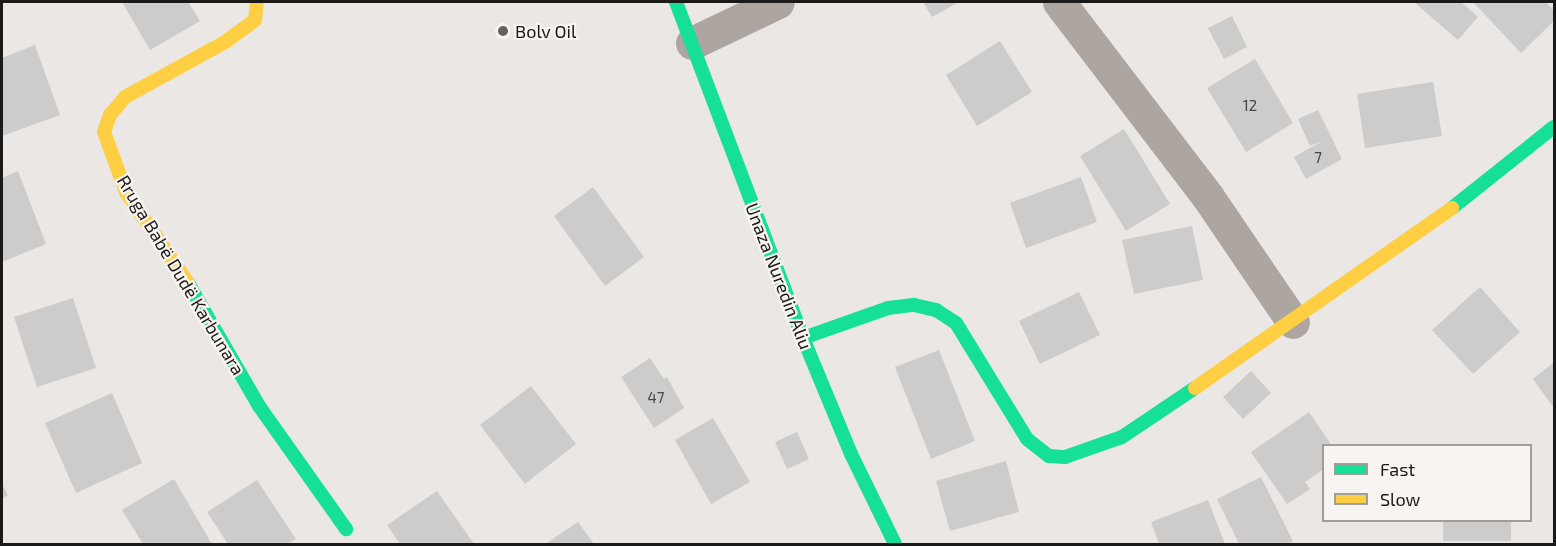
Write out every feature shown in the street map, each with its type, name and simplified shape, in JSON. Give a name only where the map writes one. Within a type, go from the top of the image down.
[{"type":"street","name":"Rruga Babë Dudë Karbunara","points":[[257,2],[255,20],[225,42],[125,97],[110,116],[104,132],[126,192],[193,289],[259,406],[346,530]]},
{"type":"street","name":"Unaza Nuredin Aliu","points":[[676,2],[803,338],[851,454],[895,544]]},
{"type":"street","points":[[692,43],[777,2]]},
{"type":"street","points":[[1059,2],[1208,197],[1293,322]]},
{"type":"street","points":[[803,338],[848,319],[888,308],[914,305],[936,310],[956,323],[976,350],[1027,439],[1049,456],[1065,457],[1122,437],[1293,322],[1436,220],[1554,127]]},
{"type":"building","points":[[122,2],[188,2],[200,21],[150,50]]},
{"type":"building","points":[[923,2],[959,2],[932,17]]},
{"type":"building","points":[[1414,2],[1461,2],[1478,17],[1458,40]]},
{"type":"building","points":[[1473,2],[1546,2],[1554,11],[1554,21],[1521,53]]},
{"type":"building","points":[[1232,16],[1247,47],[1224,59],[1208,28]]},
{"type":"building","points":[[1000,41],[1032,92],[977,126],[946,75]]},
{"type":"building","points":[[35,45],[60,115],[2,136],[2,58]]},
{"type":"building","points":[[1255,59],[1293,123],[1246,152],[1207,88]]},
{"type":"building","points":[[1433,82],[1442,136],[1365,148],[1357,94]]},
{"type":"building","points":[[1318,110],[1342,159],[1306,179],[1294,157],[1324,140],[1310,146],[1298,119]]},
{"type":"building","points":[[1124,129],[1170,204],[1126,231],[1080,156]]},
{"type":"building","points":[[18,171],[46,244],[2,262],[2,178]]},
{"type":"building","points":[[1081,177],[1097,222],[1026,248],[1010,203]]},
{"type":"building","points":[[593,187],[644,257],[605,286],[554,216]]},
{"type":"building","points":[[1192,226],[1203,280],[1134,294],[1122,240]]},
{"type":"building","points":[[1480,287],[1520,332],[1473,374],[1432,330]]},
{"type":"building","points":[[1079,292],[1100,335],[1040,364],[1019,321]]},
{"type":"building","points":[[73,298],[96,368],[37,387],[14,317]]},
{"type":"building","points":[[939,350],[975,441],[931,459],[895,367]]},
{"type":"building","points":[[650,358],[664,379],[667,377],[684,408],[654,428],[621,377]]},
{"type":"building","points":[[1554,362],[1554,408],[1533,379]]},
{"type":"building","points":[[1251,371],[1271,393],[1243,419],[1223,397]]},
{"type":"building","points":[[531,386],[576,444],[525,484],[480,425]]},
{"type":"building","points":[[112,393],[142,463],[76,493],[45,423]]},
{"type":"building","points":[[1309,412],[1331,444],[1322,444],[1322,470],[1305,482],[1310,489],[1287,504],[1251,452]]},
{"type":"building","points":[[713,418],[750,482],[711,504],[675,440]]},
{"type":"building","points":[[797,432],[809,459],[787,469],[775,442]]},
{"type":"building","points":[[1006,461],[1019,512],[950,531],[936,481]]},
{"type":"building","points":[[1261,477],[1293,541],[1287,544],[1239,544],[1217,499]]},
{"type":"building","points":[[174,479],[212,544],[143,544],[122,510]]},
{"type":"building","points":[[257,480],[296,539],[288,544],[228,544],[207,512]]},
{"type":"building","points":[[2,484],[8,495],[2,499]]},
{"type":"building","points":[[437,491],[474,544],[400,544],[387,525]]},
{"type":"building","points":[[1208,500],[1225,544],[1159,544],[1151,522]]},
{"type":"building","points":[[578,522],[594,544],[545,544]]},
{"type":"building","points":[[1443,522],[1511,522],[1511,541],[1443,541]]},
{"type":"traffic: fast","points":[[676,2],[803,338],[851,454],[895,544]]},
{"type":"traffic: fast","points":[[1452,208],[1554,127]]},
{"type":"traffic: fast","points":[[188,283],[259,406],[346,529]]},
{"type":"traffic: fast","points":[[803,338],[888,308],[914,305],[936,310],[956,323],[1027,439],[1049,456],[1065,457],[1122,437],[1195,388]]},
{"type":"traffic: slow","points":[[188,283],[126,192],[104,132],[110,115],[125,97],[225,42],[255,20],[257,2]]},
{"type":"traffic: slow","points":[[1195,388],[1452,208]]},
{"type":"place","name":"Bolv Oil","points":[[503,31]]}]
